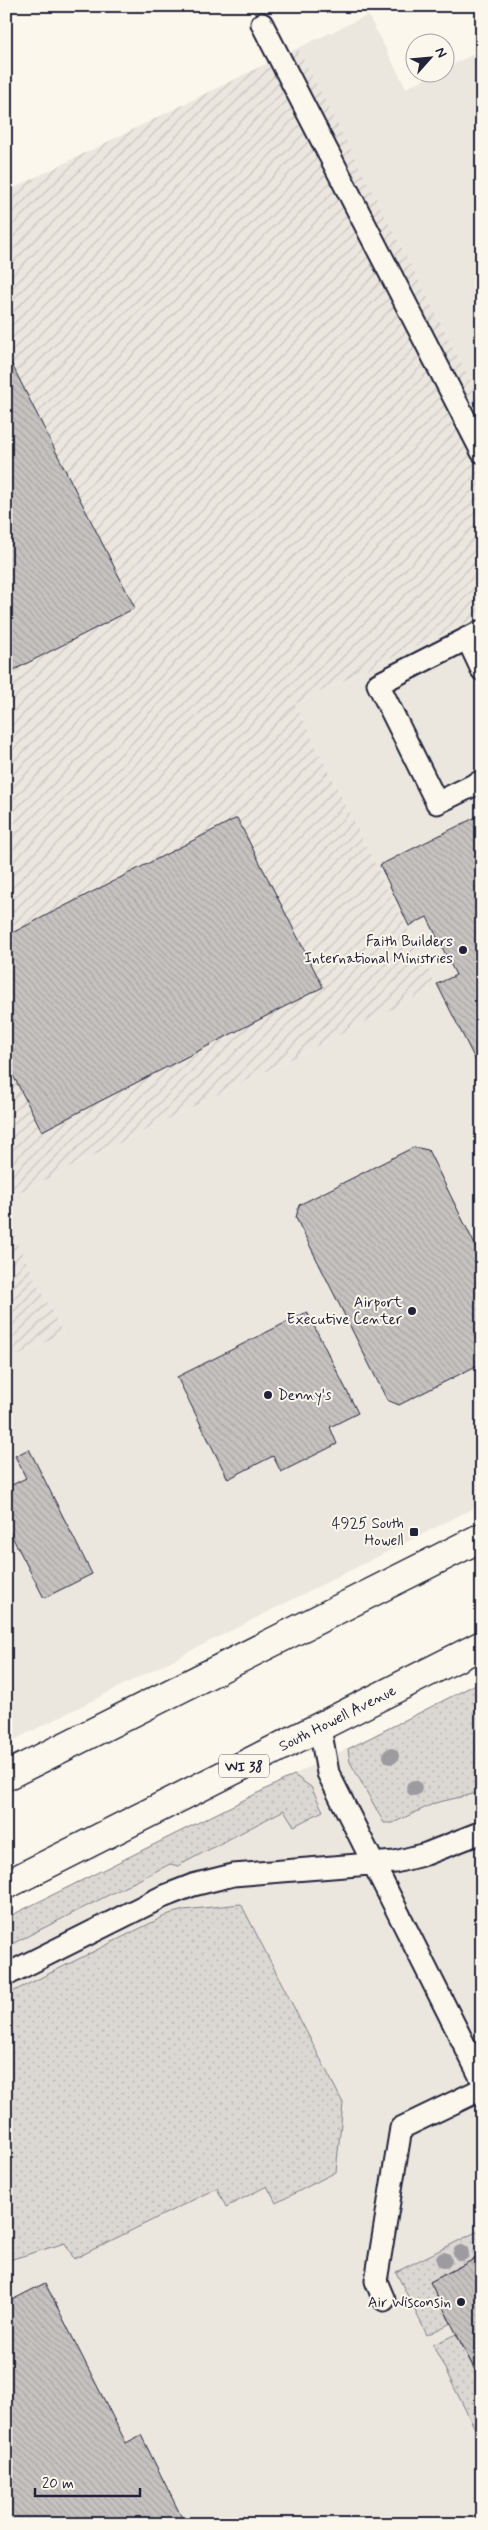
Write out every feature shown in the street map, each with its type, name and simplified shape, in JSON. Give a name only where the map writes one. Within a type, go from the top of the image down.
[{"type":"main road","points":[[6,1776],[482,1537]]},
{"type":"main road","name":"South Howell Avenue","points":[[6,1885],[482,1645]]},
{"type":"lane","points":[[262,24],[482,452]]},
{"type":"lane","points":[[482,670],[474,634],[378,684],[437,803],[482,781]]},
{"type":"lane","points":[[320,1728],[328,1773],[482,2080]]},
{"type":"lane","points":[[6,1975],[162,1897],[193,1885],[233,1876],[374,1865],[426,1854],[482,1832]]},
{"type":"lane","points":[[384,2300],[376,2281],[401,2128],[482,2089]]},
{"type":"shaded area","points":[[368,15],[406,88],[418,82],[456,82],[456,63],[482,50],[482,402],[298,48]]},
{"type":"shaded area","points":[[298,48],[482,402],[482,615],[295,704],[437,987],[6,1199],[6,192]]},
{"type":"shaded area","points":[[482,615],[482,1504],[6,1744],[6,1362],[63,1333],[6,1221],[6,1199],[437,987],[295,704]]},
{"type":"shaded area","points":[[6,1221],[63,1333],[6,1362]]},
{"type":"shaded area","points":[[482,1681],[482,2524],[6,2524],[6,1918]]},
{"type":"shaded area","points":[[482,1681],[482,1792],[435,1803],[393,1823],[384,1823],[350,1762],[348,1749]]},
{"type":"shaded area","points":[[294,1775],[311,1787],[323,1811],[294,1826],[284,1810],[178,1866],[170,1864],[6,1947],[6,1918]]},
{"type":"shaded area","points":[[241,1904],[343,2103],[336,2172],[276,2203],[267,2186],[226,2207],[217,2188],[74,2259],[65,2243],[6,2261],[6,1995],[169,1914],[184,1910]]},
{"type":"shaded area","points":[[482,2229],[482,2255],[430,2282],[451,2323],[427,2335],[396,2272]]},
{"type":"shaded area","points":[[456,2334],[482,2384],[482,2443],[433,2345]]},
{"type":"building","points":[[6,353],[135,608],[6,674]]},
{"type":"building","name":"Faith Builders International Ministries","points":[[482,814],[482,1073],[437,984],[456,975],[427,917],[409,926],[380,865]]},
{"type":"building","points":[[237,818],[323,987],[42,1131],[6,1062],[6,936]]},
{"type":"building","name":"Airport Executive Center","points":[[414,1147],[428,1150],[482,1259],[482,1363],[399,1405],[387,1400],[296,1218],[299,1205]]},
{"type":"building","name":"Denny's","points":[[307,1312],[358,1413],[330,1427],[337,1444],[281,1472],[273,1456],[228,1479],[177,1377]]},
{"type":"building","points":[[29,1449],[92,1574],[44,1598],[6,1525],[6,1488],[26,1478],[15,1456]]},
{"type":"building","name":"Air Wisconsin","points":[[482,2255],[482,2384],[430,2282]]},
{"type":"building","points":[[45,2283],[126,2443],[141,2435],[185,2524],[6,2524],[6,2303]]},
{"type":"place","name":"Faith Builders International Ministries","points":[[463,950]]},
{"type":"place","name":"Airport Executive Center","points":[[412,1311]]},
{"type":"place","name":"Denny's","points":[[268,1395]]},
{"type":"place","name":"4925 South Howell","points":[[414,1532]]},
{"type":"place","name":"Air Wisconsin","points":[[461,2302]]}]
